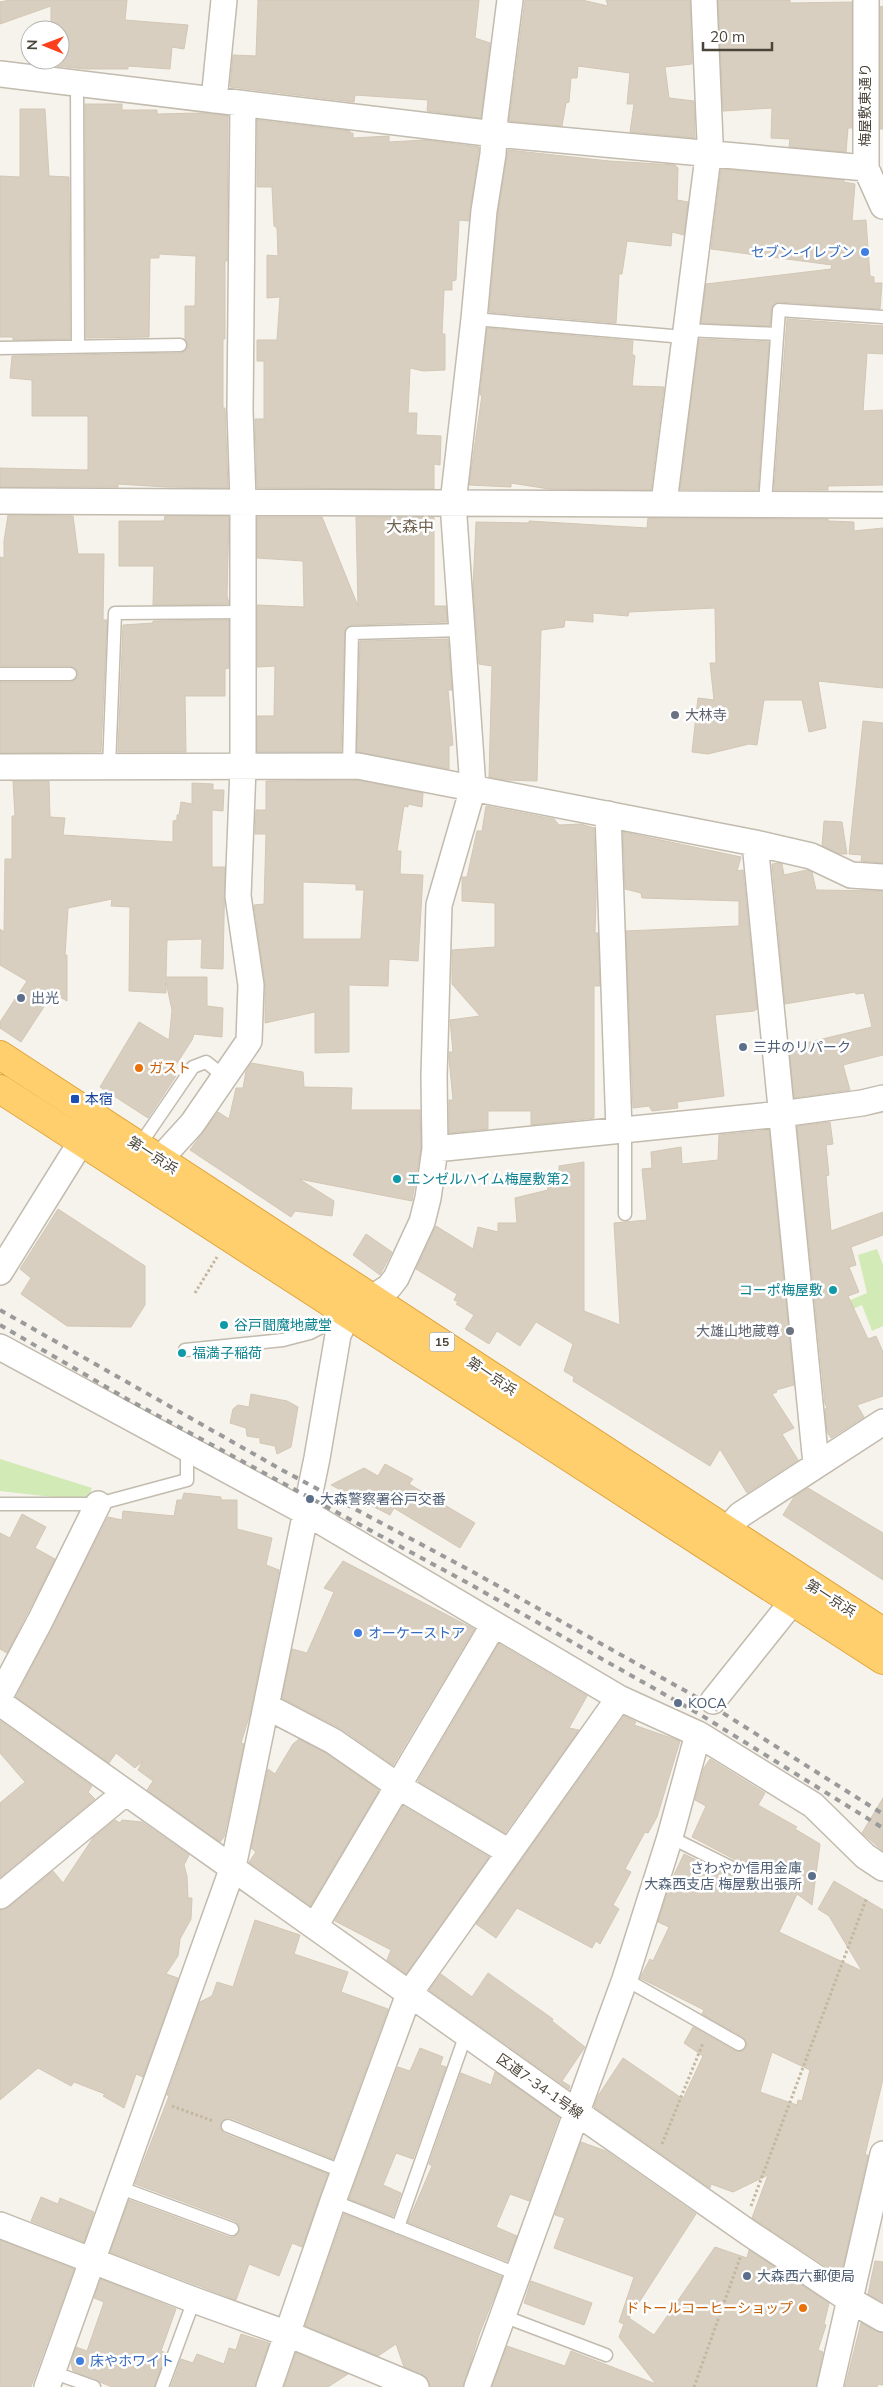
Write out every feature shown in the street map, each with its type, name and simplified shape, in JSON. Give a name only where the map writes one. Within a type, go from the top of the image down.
[{"type":"highway","name":"第一京浜","points":[[0,1055],[883,1632]]},
{"type":"highway","name":"第一京浜","points":[[0,1089],[883,1660]]},
{"type":"street","points":[[214,100],[224,0]]},
{"type":"street","points":[[664,503],[709,153],[704,0]]},
{"type":"street","name":"梅屋敷東通り","points":[[866,0],[866,168],[883,201],[883,206]]},
{"type":"street","points":[[50,2380],[233,1867],[317,1458],[338,1335],[348,1314],[389,1287],[396,1278],[422,1222],[428,1198],[436,1149],[434,1076],[439,905],[473,788],[452,502],[474,319],[484,210],[495,134],[507,2]]},
{"type":"street","points":[[0,74],[495,134],[866,168]]},
{"type":"street","points":[[150,1152],[192,1124],[249,1041],[251,985],[238,896],[243,768],[244,501],[240,410],[243,104]]},
{"type":"street","points":[[0,501],[883,505]]},
{"type":"street","points":[[0,767],[243,768],[349,766],[755,843],[811,856],[852,876],[883,877]]},
{"type":"street","points":[[608,814],[622,1129]]},
{"type":"street","points":[[755,843],[816,1464]]},
{"type":"street","points":[[436,1149],[781,1114],[862,1103],[883,1098]]},
{"type":"street","points":[[0,1272],[81,1142]]},
{"type":"street","points":[[0,1347],[305,1512],[618,1698],[698,1734],[813,1805],[865,1856],[883,1868]]},
{"type":"street","points":[[726,1531],[740,1515],[883,1422]]},
{"type":"street","points":[[0,1696],[40,1621],[98,1504]]},
{"type":"street","points":[[713,1700],[793,1601]]},
{"type":"street","points":[[315,1926],[494,1624]]},
{"type":"street","points":[[269,2387],[333,2201],[409,1994],[618,1698]]},
{"type":"street","name":"区道7-34-1号線","points":[[0,1703],[576,2112],[746,2230],[850,2300],[883,2319]]},
{"type":"street","points":[[266,1706],[333,1741],[398,1786],[509,1852]]},
{"type":"street","points":[[477,2387],[626,1979],[670,1836],[698,1734]]},
{"type":"street","points":[[0,1896],[125,1793]]},
{"type":"street","points":[[830,2387],[883,2154]]},
{"type":"street","points":[[0,2224],[194,2300],[288,2334],[416,2387]]},
{"type":"lane","points":[[76,82],[78,346]]},
{"type":"lane","points":[[765,503],[779,310],[883,317]]},
{"type":"lane","points":[[474,319],[685,333],[777,334]]},
{"type":"lane","points":[[0,348],[180,345]]},
{"type":"lane","points":[[109,768],[115,613],[243,612]]},
{"type":"lane","points":[[349,766],[352,633],[462,630]]},
{"type":"lane","points":[[0,674],[70,674]]},
{"type":"lane","points":[[622,1129],[625,1214]]},
{"type":"lane","points":[[186,1350],[283,1340],[310,1333],[348,1314]]},
{"type":"lane","points":[[0,1504],[98,1504],[187,1480],[187,1449]]},
{"type":"lane","points":[[670,1836],[762,1882]]},
{"type":"lane","points":[[626,1979],[739,2044]]},
{"type":"lane","points":[[398,2227],[466,2034]]},
{"type":"lane","points":[[228,2126],[344,2172]]},
{"type":"lane","points":[[118,2187],[232,2229]]},
{"type":"lane","points":[[333,2201],[518,2274]]},
{"type":"lane","points":[[162,2387],[194,2300]]},
{"type":"lane","points":[[503,2316],[606,2355]]},
{"type":"lane","points":[[50,2380],[94,2387]]},
{"type":"path","points":[[195,1293],[218,1256]]},
{"type":"path","points":[[694,2387],[746,2230],[867,1896]]},
{"type":"path","points":[[654,2165],[709,2027]]},
{"type":"path","points":[[150,2098],[228,2126]]},
{"type":"green space","points":[[877,1249],[883,1265],[883,1326],[872,1331],[862,1305],[810,1328],[808,1318],[867,1293],[858,1255]]},
{"type":"green space","points":[[0,1459],[92,1488],[87,1501],[0,1491]]},
{"type":"building","points":[[10,0],[127,0],[125,20],[188,25],[184,49],[172,47],[170,69],[128,66],[128,69],[70,67],[70,20],[51,20],[51,6],[0,24],[0,2]]},
{"type":"building","points":[[258,0],[479,0],[475,38],[490,43],[481,118],[427,111],[428,100],[355,95],[354,102],[230,87],[233,55],[256,56]]},
{"type":"building","points":[[525,0],[582,0],[608,6],[606,0],[690,0],[692,64],[665,67],[669,98],[694,101],[695,138],[630,132],[634,104],[627,104],[630,73],[578,66],[577,78],[571,78],[569,102],[566,103],[562,126],[509,121]]},
{"type":"building","points":[[718,0],[790,0],[790,3],[852,2],[852,128],[848,128],[846,152],[789,147],[790,139],[771,138],[772,108],[723,111]]},
{"type":"building","points":[[883,6],[883,129],[880,129],[880,7]]},
{"type":"building","points":[[85,104],[122,104],[122,110],[157,110],[157,114],[201,113],[228,116],[223,408],[225,408],[228,488],[118,484],[118,487],[0,487],[0,468],[88,470],[88,416],[32,416],[32,380],[10,378],[12,356],[180,353],[185,351],[188,345],[185,339],[185,306],[195,306],[196,256],[159,254],[159,258],[150,258],[149,337],[86,338]]},
{"type":"building","points":[[20,109],[45,109],[49,176],[69,177],[70,339],[13,340],[13,337],[0,337],[0,176],[20,177]]},
{"type":"building","points":[[257,120],[350,131],[350,133],[353,133],[353,138],[389,136],[389,142],[425,140],[479,147],[469,221],[459,220],[456,280],[452,281],[452,290],[444,290],[442,334],[445,334],[445,370],[423,371],[410,368],[408,413],[417,413],[416,435],[441,436],[440,465],[434,464],[434,489],[257,488],[255,419],[264,419],[264,361],[257,361],[257,340],[277,340],[280,297],[267,298],[267,255],[278,256],[277,228],[274,226],[272,187],[257,187]]},
{"type":"building","points":[[508,150],[609,161],[675,165],[678,168],[677,200],[688,202],[684,235],[672,232],[671,246],[627,241],[622,274],[619,274],[616,323],[489,312],[498,213]]},
{"type":"building","points":[[721,169],[844,180],[844,182],[855,184],[852,221],[866,220],[870,276],[874,277],[874,283],[882,283],[880,309],[779,302],[772,306],[770,326],[701,323],[706,284],[831,269],[832,265],[711,249]]},
{"type":"building","points":[[787,319],[883,326],[883,354],[867,353],[863,411],[883,410],[883,485],[828,486],[828,490],[774,490]]},
{"type":"building","points":[[487,328],[633,341],[632,354],[635,356],[632,386],[664,387],[651,490],[549,489],[511,483],[511,487],[469,485],[482,395],[480,395]]},
{"type":"building","points":[[699,339],[769,342],[758,490],[680,490]]},
{"type":"building","points":[[8,515],[73,516],[78,554],[104,554],[103,620],[107,620],[101,752],[0,753],[0,682],[70,682],[74,681],[78,674],[77,670],[70,666],[0,666],[0,557],[4,558],[4,541]]},
{"type":"building","points":[[165,516],[229,516],[227,595],[229,604],[153,605],[154,566],[119,566],[119,521],[164,521]]},
{"type":"building","points":[[257,517],[322,517],[358,606],[356,517],[434,517],[434,606],[446,606],[447,622],[352,625],[345,629],[341,752],[257,752],[257,716],[274,716],[275,666],[257,667],[257,605],[304,607],[303,561],[257,558]]},
{"type":"building","points":[[648,518],[828,519],[828,521],[854,522],[854,531],[883,528],[883,688],[818,681],[826,728],[809,732],[802,700],[764,700],[757,745],[749,744],[708,754],[692,752],[698,698],[714,700],[710,663],[716,663],[715,608],[629,612],[628,616],[593,613],[593,622],[565,620],[564,627],[541,630],[537,781],[505,780],[489,777],[492,666],[479,664],[473,588],[476,522],[529,523],[529,521],[647,528]]},
{"type":"building","points":[[229,620],[229,668],[225,669],[225,696],[185,696],[186,752],[118,752],[123,625],[153,623],[153,621]]},
{"type":"building","points":[[448,639],[452,690],[448,690],[453,745],[449,746],[449,769],[357,752],[360,641]]},
{"type":"building","points":[[863,721],[883,723],[883,863],[861,861],[862,855],[849,854]]},
{"type":"building","points":[[357,780],[423,793],[422,807],[408,804],[408,807],[404,806],[397,851],[401,851],[400,874],[423,875],[418,961],[389,959],[388,986],[349,985],[349,1052],[315,1053],[315,1012],[265,1023],[265,983],[254,905],[264,904],[266,834],[255,834],[256,810],[266,810],[266,781]],"holes":[[[303,882],[356,884],[356,890],[364,890],[361,939],[303,939]]]},
{"type":"building","points":[[13,781],[49,781],[50,817],[65,818],[63,835],[173,842],[173,821],[177,820],[181,802],[192,804],[192,783],[213,784],[213,790],[224,790],[223,811],[212,810],[212,867],[225,867],[223,969],[201,968],[202,939],[167,940],[166,977],[207,977],[207,1006],[223,1008],[222,1037],[194,1034],[172,1071],[176,1076],[148,1118],[100,1087],[139,1022],[169,1040],[172,1010],[166,982],[166,993],[129,991],[130,907],[111,906],[112,899],[68,908],[65,955],[67,955],[67,1001],[53,993],[21,1042],[0,1028],[0,1022],[27,981],[0,965],[0,929],[4,932],[5,859],[12,859],[12,816],[15,816]]},
{"type":"building","points":[[486,806],[554,819],[559,825],[581,824],[594,828],[595,933],[598,933],[600,986],[594,986],[594,1118],[531,1125],[531,1111],[488,1111],[488,1129],[449,1133],[449,1100],[453,1100],[449,1058],[449,1052],[453,1052],[450,1020],[480,1016],[452,984],[452,950],[495,947],[495,903],[462,901],[462,877],[467,877],[477,831],[482,831]]},
{"type":"building","points":[[824,821],[842,822],[847,854],[840,854],[822,846]]},
{"type":"building","points":[[623,832],[741,857],[737,871],[743,870],[757,1009],[754,1011],[715,1015],[724,1096],[677,1102],[678,1108],[652,1111],[649,1106],[633,1108],[626,931],[739,926],[739,901],[642,898],[641,893],[625,889]]},
{"type":"building","points":[[772,864],[782,864],[784,875],[807,870],[812,872],[816,890],[883,891],[883,1055],[843,1065],[850,1090],[794,1098],[789,1047],[872,1027],[864,993],[856,994],[855,992],[785,1004]]},
{"type":"building","points":[[251,1063],[303,1072],[304,1087],[352,1088],[351,1110],[420,1110],[421,1148],[412,1201],[299,1179],[334,1201],[332,1216],[295,1211],[291,1217],[190,1150],[218,1112],[229,1119],[236,1088],[243,1088],[246,1071]]},
{"type":"building","points":[[830,1122],[833,1144],[826,1145],[829,1175],[826,1176],[831,1231],[883,1212],[883,1235],[851,1247],[856,1265],[849,1267],[859,1292],[848,1296],[868,1339],[876,1336],[883,1352],[883,1396],[857,1405],[864,1417],[831,1438],[827,1432],[825,1409],[827,1408],[825,1404],[797,1126]]},
{"type":"building","points":[[769,1130],[794,1385],[776,1390],[777,1392],[772,1394],[794,1428],[782,1434],[798,1460],[747,1493],[720,1449],[710,1466],[573,1381],[574,1377],[564,1371],[573,1344],[536,1322],[520,1346],[497,1331],[489,1344],[465,1329],[474,1315],[456,1304],[458,1302],[454,1300],[457,1294],[416,1269],[436,1226],[473,1249],[478,1227],[498,1232],[498,1223],[517,1223],[515,1198],[548,1190],[546,1173],[559,1171],[559,1166],[584,1162],[584,1311],[620,1325],[614,1223],[647,1220],[642,1169],[652,1168],[651,1152],[681,1147],[682,1164],[718,1160],[719,1135]]},
{"type":"building","points":[[58,1209],[145,1266],[145,1305],[131,1327],[67,1326],[21,1294],[31,1278],[20,1269]]},
{"type":"building","points":[[366,1234],[392,1252],[380,1275],[353,1255]]},
{"type":"building","points":[[251,1394],[287,1401],[298,1407],[291,1447],[277,1454],[275,1446],[260,1443],[260,1438],[247,1436],[246,1428],[230,1423],[233,1409],[238,1405],[249,1407]]},
{"type":"building","points":[[385,1464],[413,1479],[409,1484],[475,1523],[460,1548],[394,1508],[390,1515],[331,1485],[364,1468],[378,1476]]},
{"type":"building","points":[[808,1488],[883,1533],[883,1580],[783,1515],[794,1497]]},
{"type":"building","points":[[184,1493],[221,1497],[221,1500],[237,1500],[237,1529],[272,1538],[266,1565],[279,1570],[250,1714],[241,1743],[244,1744],[224,1837],[220,1842],[147,1790],[153,1781],[138,1770],[143,1761],[135,1768],[116,1753],[109,1763],[16,1697],[108,1517],[122,1520],[123,1511],[174,1516],[177,1500],[182,1500]]},
{"type":"building","points":[[22,1514],[46,1527],[35,1548],[55,1559],[7,1653],[0,1649],[0,1533],[10,1538]]},
{"type":"building","points":[[343,1561],[474,1629],[393,1765],[340,1728],[282,1698],[292,1649],[307,1653],[334,1592],[324,1588]]},
{"type":"building","points":[[499,1644],[587,1696],[569,1728],[579,1730],[505,1833],[418,1781]]},
{"type":"building","points":[[624,1716],[636,1722],[634,1725],[680,1741],[657,1817],[648,1833],[645,1832],[625,1869],[631,1872],[613,1905],[619,1909],[600,1944],[596,1941],[592,1948],[517,1908],[496,1938],[476,1924]]},
{"type":"building","points":[[0,1721],[92,1786],[88,1792],[95,1799],[0,1877],[0,1803],[25,1782],[0,1753]]},
{"type":"building","points":[[299,1739],[326,1753],[379,1790],[310,1906],[249,1862],[256,1852],[251,1848],[268,1769],[275,1774],[293,1744]]},
{"type":"building","points":[[710,1759],[765,1793],[758,1805],[797,1827],[795,1829],[820,1844],[812,1905],[797,1894],[779,1932],[862,1971],[829,1916],[818,1909],[834,1881],[883,1910],[883,2079],[865,2155],[868,2155],[841,2276],[752,2218],[768,2175],[733,2192],[711,2184],[710,2188],[594,2107],[598,2096],[623,2058],[683,2099],[703,2056],[684,2043],[693,2027],[735,2051],[743,2051],[746,2048],[747,2043],[743,2037],[702,2014],[704,2010],[640,1978],[650,1959],[653,1961],[669,1927],[658,1922],[671,1881],[684,1854],[758,1890],[766,1890],[769,1886],[769,1879],[766,1876],[692,1837],[706,1806],[695,1800],[704,1768]],"holes":[[[772,2052],[810,2070],[802,2101],[798,2100],[797,2105],[760,2092]]]},
{"type":"building","points":[[883,1798],[883,1851],[862,1833]]},
{"type":"building","points":[[403,1806],[489,1857],[406,1974],[387,1960],[391,1950],[335,1921]]},
{"type":"building","points":[[115,1820],[120,1823],[122,1820],[142,1822],[189,1855],[184,1865],[187,1876],[188,1898],[192,1898],[191,1919],[180,1939],[178,1956],[166,1974],[178,1978],[143,2077],[136,2074],[124,2108],[103,2096],[105,2094],[74,2082],[71,2086],[38,2068],[0,2100],[0,1910],[9,1907],[53,1871],[63,1883],[93,1838]]},
{"type":"building","points":[[255,1920],[300,1935],[294,1954],[348,1972],[341,1992],[388,2009],[333,2159],[231,2118],[226,2118],[221,2123],[220,2128],[225,2134],[328,2174],[302,2247],[292,2243],[279,2276],[249,2264],[236,2300],[110,2252],[129,2200],[229,2237],[234,2237],[239,2232],[240,2227],[235,2221],[135,2184],[169,2096],[167,2095],[200,2002],[212,1996],[217,1982],[233,1987]]},
{"type":"building","points":[[488,1973],[553,2019],[552,2021],[585,2047],[562,2081],[570,2086],[569,2089],[429,1990],[441,1974],[472,1997]]},
{"type":"building","points":[[420,2048],[443,2057],[440,2065],[446,2067],[413,2159],[396,2153],[383,2185],[401,2193],[393,2216],[349,2199],[398,2067],[410,2071]]},
{"type":"building","points":[[495,2072],[559,2117],[529,2201],[510,2194],[496,2227],[517,2236],[507,2261],[408,2222],[432,2166],[429,2164],[461,2073],[491,2085]]},
{"type":"building","points":[[581,2142],[606,2151],[696,2214],[629,2318],[654,2335],[715,2247],[747,2258],[749,2250],[829,2303],[824,2324],[826,2325],[818,2350],[823,2352],[816,2387],[492,2387],[507,2346],[565,2366],[571,2351],[656,2384],[619,2337],[624,2324],[619,2322],[634,2277],[554,2248],[565,2218],[555,2215]]},
{"type":"building","points":[[41,2197],[58,2204],[60,2198],[94,2212],[84,2242],[31,2221]]},
{"type":"building","points":[[344,2214],[502,2277],[479,2335],[463,2387],[430,2387],[427,2378],[404,2367],[396,2344],[378,2356],[305,2326]]},
{"type":"building","points":[[0,2240],[74,2269],[31,2387],[0,2387]]},
{"type":"building","points":[[875,2261],[883,2262],[883,2302],[868,2294]]},
{"type":"building","points":[[101,2279],[176,2309],[161,2351],[166,2353],[154,2387],[112,2387],[73,2371],[71,2363],[76,2347],[87,2351],[104,2302],[94,2298]]},
{"type":"building","points":[[531,2281],[592,2303],[584,2325],[524,2303]]},
{"type":"building","points":[[861,2323],[883,2333],[883,2385],[878,2384],[877,2387],[845,2387]]},
{"type":"building","points":[[241,2334],[269,2343],[255,2387],[171,2387],[181,2359],[193,2363],[197,2354],[224,2364],[229,2348],[236,2350]]},
{"type":"building","points":[[296,2353],[348,2374],[328,2387],[284,2387]]},
{"type":"railway","points":[[0,1310],[282,1470],[473,1572],[707,1703],[883,1814]]},
{"type":"railway","points":[[0,1325],[127,1399],[466,1582],[701,1715],[883,1828]]},
{"type":"place","name":"セブン-イレブン","points":[[865,252]]},
{"type":"place","name":"大林寺","points":[[675,715]]},
{"type":"place","name":"出光","points":[[21,998]]},
{"type":"place","name":"三井のリパーク","points":[[743,1047]]},
{"type":"place","name":"ガスト","points":[[139,1068]]},
{"type":"place","name":"本宿","points":[[75,1099]]},
{"type":"place","name":"エンゼルハイム梅屋敷第2","points":[[397,1179]]},
{"type":"place","name":"コーポ梅屋敷","points":[[833,1290]]},
{"type":"place","name":"谷戸閻魔地蔵堂","points":[[224,1325]]},
{"type":"place","name":"大雄山地蔵尊","points":[[790,1331]]},
{"type":"place","name":"福満子稲荷","points":[[182,1353]]},
{"type":"place","name":"大森警察署谷戸交番","points":[[310,1499]]},
{"type":"place","name":"オーケーストア","points":[[358,1633]]},
{"type":"place","name":"KOCA","points":[[678,1703]]},
{"type":"place","name":"さわやか信用金庫 大森西支店 梅屋敷出張所","points":[[812,1876]]},
{"type":"place","name":"大森西六郵便局","points":[[747,2276]]},
{"type":"place","name":"ドトールコーヒーショップ","points":[[803,2308]]},
{"type":"place","name":"床やホワイト","points":[[80,2361]]},
{"type":"district","name":"大森中","points":[[410,526]]}]
